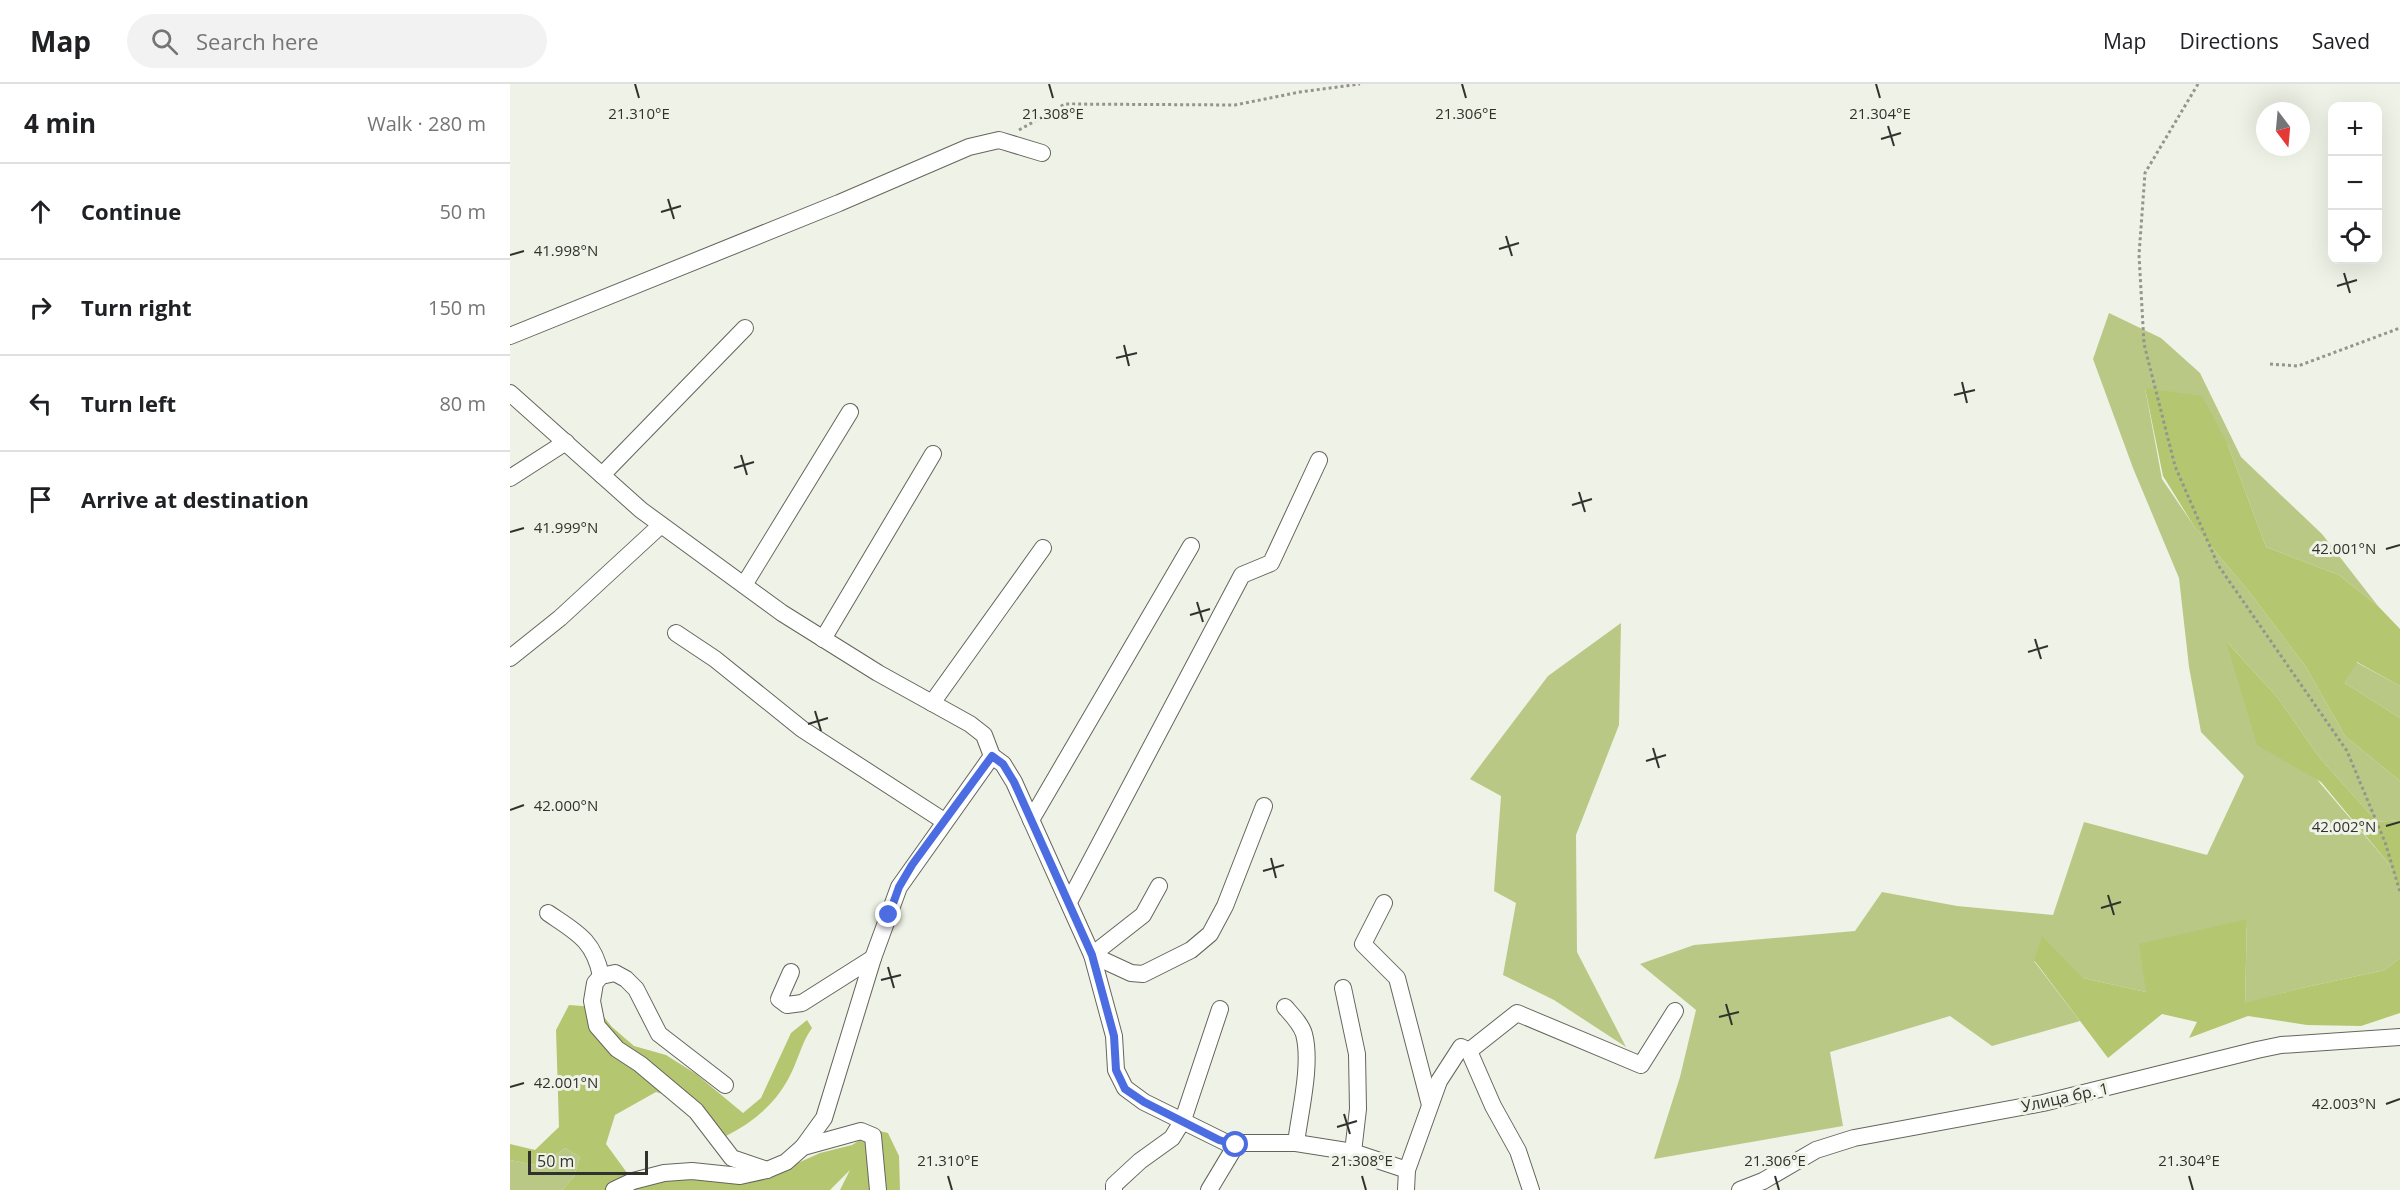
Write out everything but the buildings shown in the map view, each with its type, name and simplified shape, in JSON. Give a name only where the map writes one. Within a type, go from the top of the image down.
[{"type":"street","points":[[510,336],[839,203],[969,147],[999,140],[1042,153]]},
{"type":"street","points":[[602,475],[746,328]]},
{"type":"street","points":[[510,393],[661,525],[744,585],[824,639],[970,724],[984,735],[992,756],[1003,764],[1014,782],[1070,900],[1092,955],[1114,1036],[1116,1070],[1125,1089],[1144,1102],[1219,1140],[1236,1145],[1296,1143],[1353,1152],[1407,1170]]},
{"type":"street","points":[[744,585],[850,412]]},
{"type":"street","points":[[510,478],[566,442]]},
{"type":"street","points":[[824,639],[933,454]]},
{"type":"street","points":[[1070,900],[1242,575],[1271,563],[1319,460]]},
{"type":"street","points":[[510,658],[560,618],[661,525]]},
{"type":"street","points":[[1031,820],[1191,546]]},
{"type":"street","points":[[932,703],[1043,548]]},
{"type":"street","points":[[676,633],[715,659],[802,729],[944,821]]},
{"type":"street","points":[[614,1190],[633,1181],[664,1173],[692,1172],[740,1176],[767,1170],[786,1162],[803,1147],[824,1118],[873,958],[899,887],[992,756]]},
{"type":"street","points":[[1092,955],[1131,973],[1143,974],[1191,950],[1210,934],[1225,906],[1263,806]]},
{"type":"street","points":[[1092,955],[1143,915],[1159,886]]},
{"type":"street","points":[[1384,903],[1363,944],[1396,978],[1430,1106]]},
{"type":"street","points":[[548,913],[586,939],[598,958],[601,976]]},
{"type":"street","points":[[791,972],[779,999],[787,1005],[802,1003],[873,958]]},
{"type":"street","points":[[725,1084],[659,1034],[636,989],[626,979],[615,973],[601,976],[595,983],[592,1001],[597,1026],[617,1049],[640,1064],[696,1111],[732,1158],[767,1170]]},
{"type":"street","points":[[1343,988],[1357,1054],[1358,1109],[1353,1152]]},
{"type":"street","points":[[1285,1006],[1303,1032],[1305,1044],[1306,1058],[1296,1143]]},
{"type":"street","points":[[1114,1190],[1114,1185],[1140,1161],[1173,1138],[1183,1120],[1220,1009]]},
{"type":"street","points":[[1469,1051],[1517,1013],[1641,1065],[1676,1011]]},
{"type":"street","name":"Улица бр. 1","points":[[1740,1190],[1762,1181],[1816,1150],[1854,1138],[2043,1103],[2265,1048],[2400,1037]]},
{"type":"street","points":[[1406,1190],[1407,1170],[1439,1081],[1461,1047],[1469,1051],[1492,1106],[1518,1151],[1531,1190]]},
{"type":"street","points":[[803,1147],[861,1131],[873,1136],[879,1190]]},
{"type":"street","points":[[1209,1190],[1236,1145]]},
{"type":"path","points":[[999,140],[1065,104],[1234,105],[1300,92],[1360,84]]},
{"type":"path","points":[[2198,84],[2145,173],[2139,255],[2144,344],[2175,466],[2218,565],[2347,751],[2385,842],[2400,892]]},
{"type":"path","points":[[2270,364],[2298,366],[2400,328]]},
{"type":"green space","points":[[2109,313],[2161,338],[2200,373],[2241,457],[2322,534],[2378,606],[2339,575],[2266,547],[2228,445],[2145,388],[2162,479],[2194,526],[2251,594],[2306,667],[2345,736],[2400,781],[2400,820],[2377,822],[2319,757],[2278,698],[2227,642],[2314,776],[2390,865],[2400,891],[2400,958],[2385,970],[2297,989],[2245,1004],[2247,920],[2146,992],[2083,978],[2034,961],[2080,1021],[1992,1046],[1950,1016],[1830,1052],[1843,1126],[1654,1159],[1680,1077],[1696,1010],[1640,964],[1694,945],[1855,931],[1882,892],[1957,906],[2053,915],[2084,822],[2207,855],[2244,776],[2201,732],[2189,667],[2179,578],[2133,468],[2093,359]]},
{"type":"green space","points":[[2145,388],[2202,396],[2228,445],[2266,547],[2339,575],[2378,606],[2400,629],[2400,686],[2357,662],[2345,683],[2400,718],[2400,781],[2345,736],[2306,667],[2251,594],[2194,526],[2163,476]]},
{"type":"green space","points":[[1621,623],[1619,725],[1576,835],[1577,952],[1626,1047],[1554,1000],[1503,975],[1516,903],[1494,891],[1501,796],[1470,779],[1548,676]]},
{"type":"green space","points":[[2226,641],[2278,698],[2319,757],[2377,822],[2400,820],[2400,891],[2390,865],[2321,782],[2257,745]]},
{"type":"green space","points":[[2356,662],[2400,686],[2400,718],[2345,683]]},
{"type":"green space","points":[[2247,919],[2245,1003],[2385,970],[2400,958],[2400,1013],[2361,1026],[2307,1025],[2248,1016],[2189,1038],[2197,1022],[2162,1014],[2108,1058],[2034,960],[2042,936],[2083,978],[2146,992],[2139,944]]},
{"type":"green space","points":[[569,1005],[596,1007],[612,1027],[634,1046],[666,1055],[696,1074],[743,1113],[761,1098],[791,1033],[807,1020],[812,1028],[788,1079],[775,1099],[748,1123],[726,1136],[695,1103],[656,1092],[615,1115],[606,1144],[633,1181],[769,1176],[820,1153],[852,1145],[876,1130],[888,1133],[899,1156],[900,1190],[840,1190],[850,1170],[830,1190],[562,1190],[574,1177],[580,1157],[565,1148],[541,1166],[510,1160],[510,1144],[535,1150],[559,1127],[556,1030]]},
{"type":"green space","points":[[565,1148],[580,1157],[574,1177],[562,1190],[510,1190],[510,1160],[541,1166]]},
{"type":"route","points":[[889,915],[899,887],[912,865],[992,756],[1003,764],[1014,782],[1070,900],[1092,955],[1114,1036],[1116,1070],[1125,1089],[1144,1102],[1219,1140],[1236,1145]]}]
